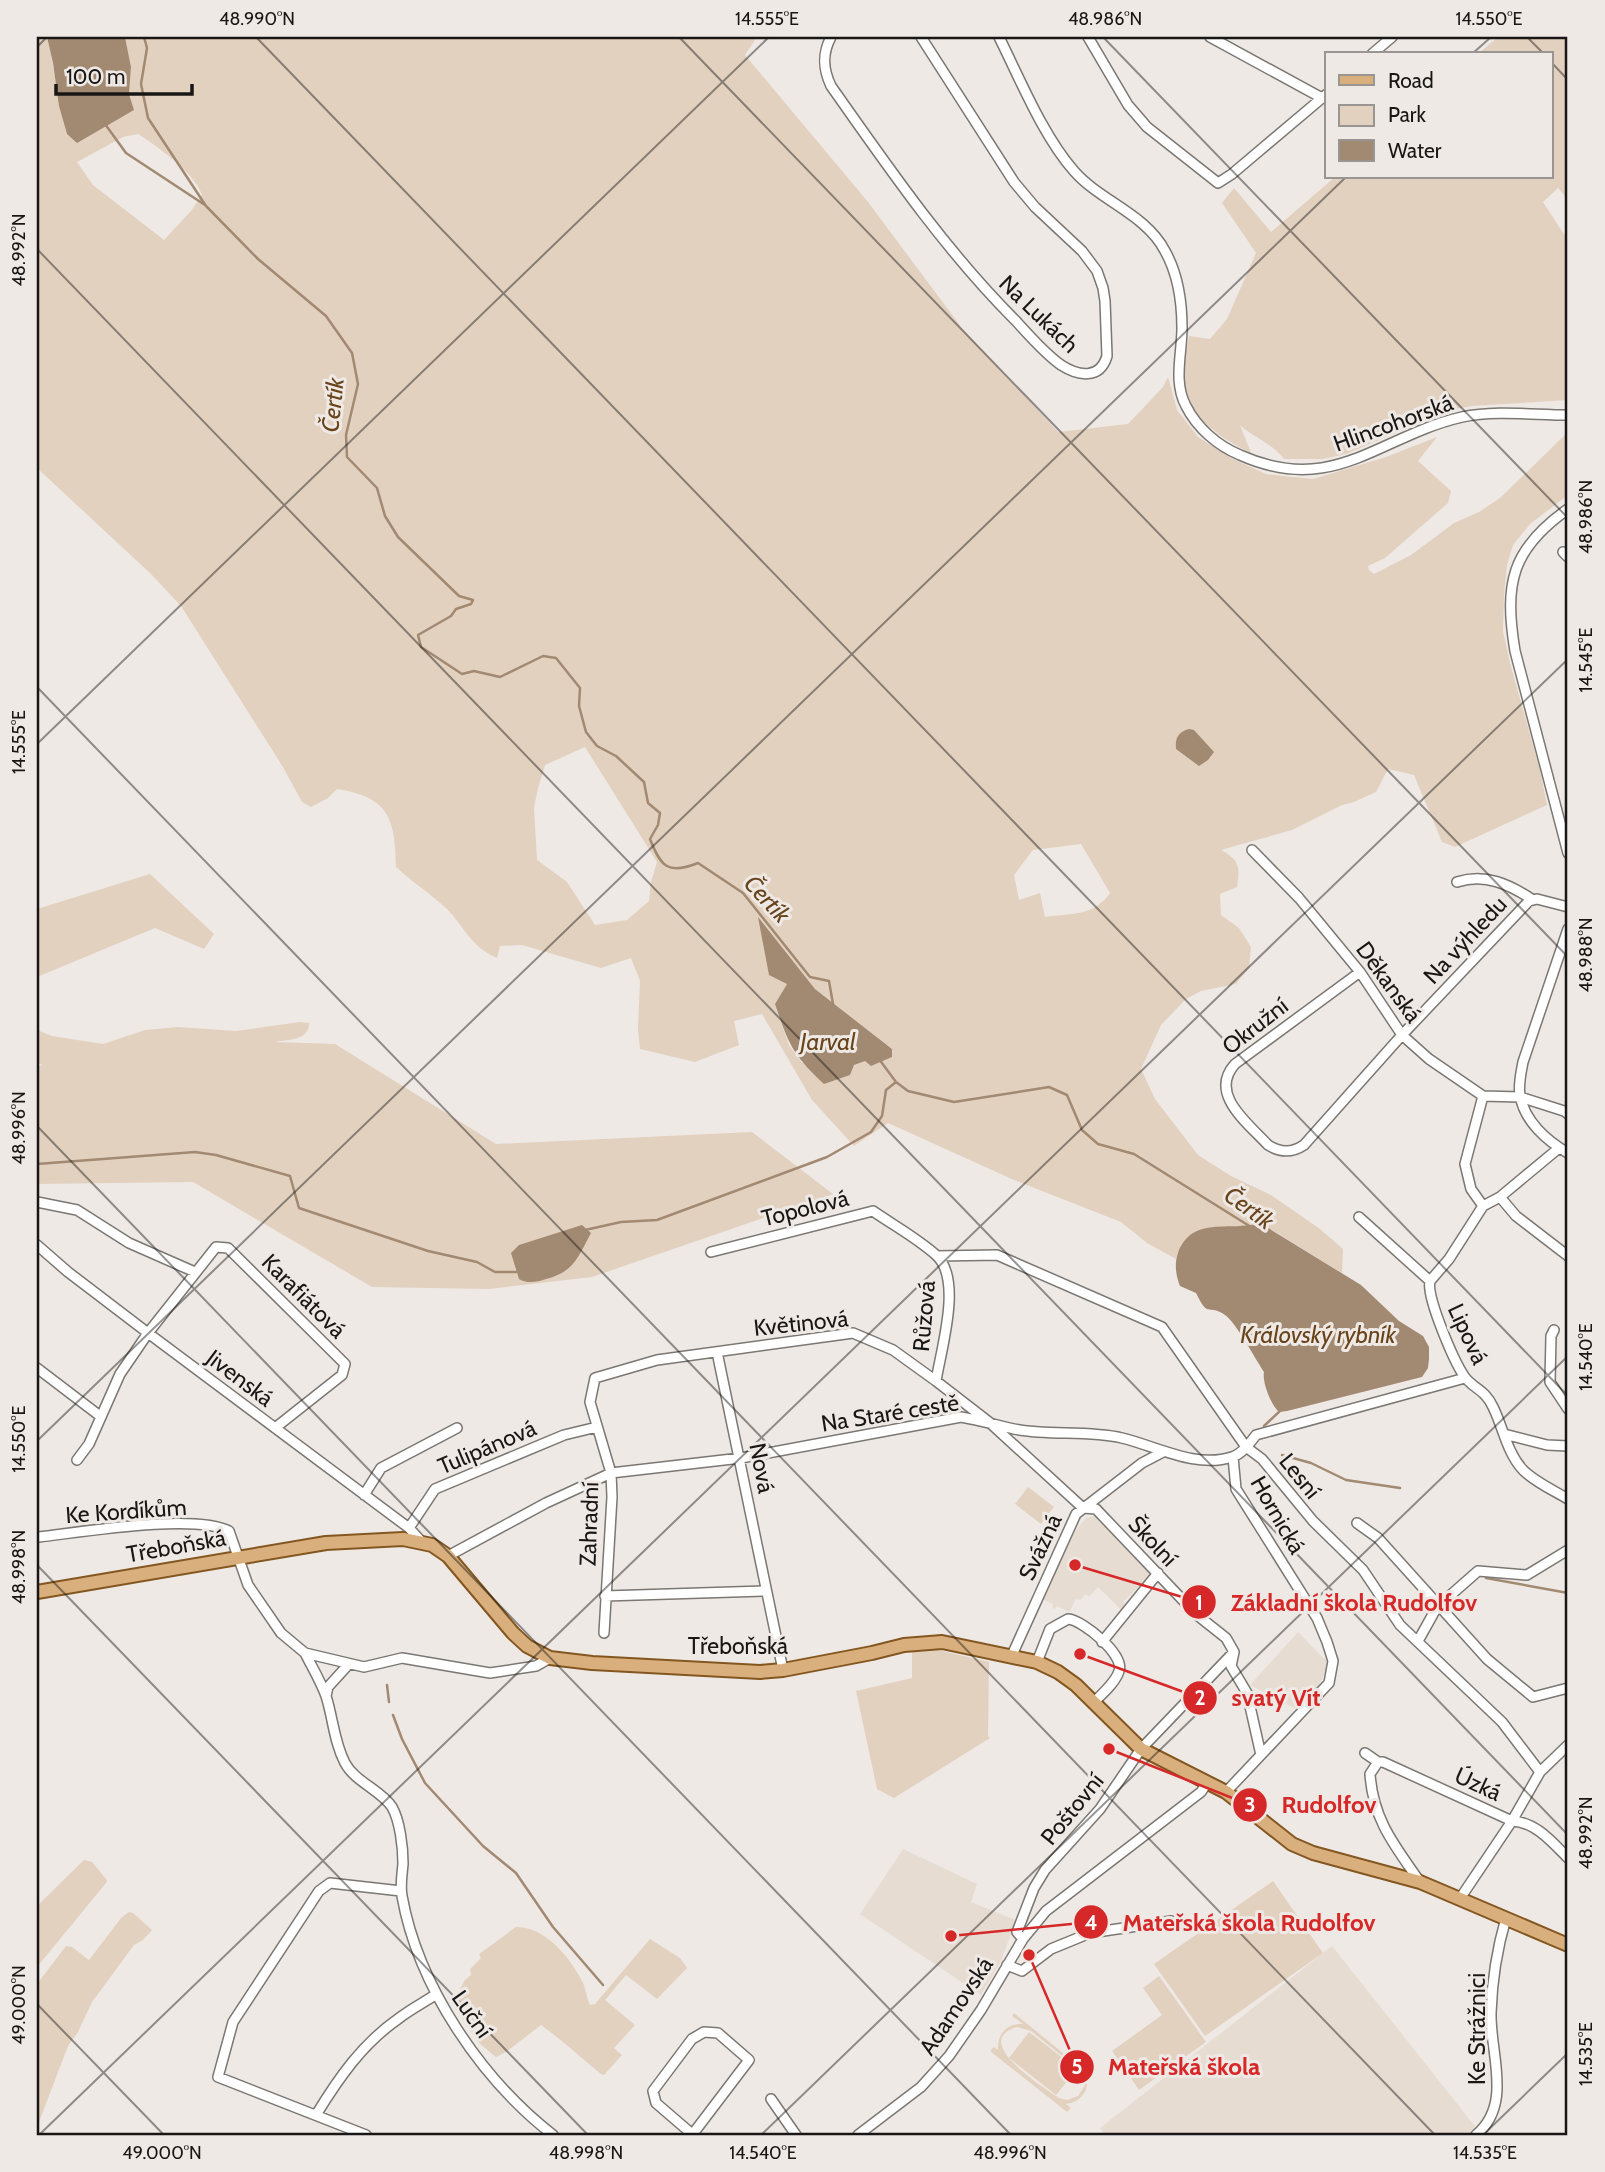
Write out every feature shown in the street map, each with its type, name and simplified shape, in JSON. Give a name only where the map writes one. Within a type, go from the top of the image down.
[{"type":"main road","name":"Třeboňská","points":[[37,1592],[326,1544],[403,1539],[421,1541],[448,1556],[513,1633],[527,1646],[550,1658],[592,1663],[760,1672],[922,1643],[942,1642],[1012,1655],[1037,1662],[1067,1678],[1141,1749],[1226,1792],[1292,1844],[1313,1853],[1420,1882],[1461,1897],[1568,1945]]},
{"type":"street","name":"Na Lukách","points":[[831,37],[824,54],[824,65],[831,86],[952,250],[988,292],[1055,360],[1072,371],[1084,375],[1093,374],[1105,364],[1107,356],[1103,288],[1097,271],[1082,251],[1035,208],[1014,182],[921,37]]},
{"type":"street","name":"Hlincohorská","points":[[999,37],[1053,143],[1075,173],[1140,222],[1154,234],[1164,248],[1179,293],[1182,328],[1180,392],[1189,412],[1203,430],[1229,450],[1270,467],[1305,469],[1340,465],[1440,423],[1465,416],[1568,415]]},
{"type":"street","points":[[1088,37],[1128,105],[1147,127],[1218,183],[1324,96],[1210,37]]},
{"type":"street","points":[[1374,52],[1392,37]]},
{"type":"street","points":[[1568,509],[1549,522],[1529,543],[1510,588],[1510,622],[1515,650],[1568,853]]},
{"type":"street","name":"Děkanská","points":[[1252,850],[1299,898],[1360,972],[1402,1035],[1429,1059],[1483,1096]]},
{"type":"street","points":[[1457,882],[1471,877],[1492,879],[1533,900]]},
{"type":"street","name":"Na výhledu","points":[[1402,1035],[1529,901],[1568,907]]},
{"type":"street","points":[[1430,1281],[1449,1259],[1483,1206],[1564,1151],[1531,1120],[1520,1097],[1523,1062],[1568,929]]},
{"type":"street","name":"Okružní","points":[[1360,972],[1235,1064],[1225,1078],[1224,1088],[1228,1101],[1268,1145],[1283,1152],[1298,1149],[1402,1035]]},
{"type":"street","points":[[1483,1206],[1471,1189],[1465,1164],[1483,1096],[1520,1097],[1564,1111],[1568,1115]]},
{"type":"street","points":[[1500,1196],[1516,1216],[1568,1256]]},
{"type":"street","points":[[37,1202],[77,1210],[129,1243],[195,1272]]},
{"type":"street","name":"Topolová","points":[[711,1252],[873,1210],[937,1256]]},
{"type":"street","name":"Lipová","points":[[1359,1217],[1430,1281],[1430,1294],[1438,1321],[1465,1378],[1484,1391],[1513,1457],[1522,1469],[1568,1499]]},
{"type":"street","name":"Jivenská","points":[[37,1245],[148,1334],[409,1528],[421,1541]]},
{"type":"street","name":"Karafiátová","points":[[77,1460],[89,1444],[120,1374],[216,1247],[228,1248],[345,1364],[342,1375],[275,1428]]},
{"type":"street","name":"Lesní","points":[[937,1256],[997,1255],[1162,1327],[1247,1447],[1262,1459],[1313,1521],[1363,1570],[1393,1616],[1502,1722],[1540,1772]]},
{"type":"street","name":"Růžová","points":[[936,1381],[949,1300],[949,1275],[937,1256]]},
{"type":"street","points":[[1554,1330],[1551,1336],[1550,1382],[1568,1409]]},
{"type":"street","name":"Květinová","points":[[595,1378],[657,1360],[853,1333],[893,1350],[989,1422]]},
{"type":"street","name":"Nová","points":[[717,1352],[783,1670]]},
{"type":"street","points":[[37,1368],[100,1416]]},
{"type":"street","name":"Zahradní","points":[[595,1378],[590,1402],[611,1473],[612,1497],[604,1633]]},
{"type":"street","points":[[1233,1457],[1247,1447],[1256,1435],[1465,1378]]},
{"type":"street","name":"Na Staré cestě","points":[[448,1556],[547,1503],[611,1473],[741,1458],[961,1417],[1014,1429],[1120,1438],[1180,1457],[1206,1460],[1233,1457]]},
{"type":"street","name":"Školní","points":[[989,1422],[1083,1508],[1096,1509],[1105,1516],[1196,1615],[1226,1637],[1234,1652],[1231,1666],[1247,1693],[1261,1755]]},
{"type":"street","name":"Tulipánová","points":[[409,1528],[435,1489],[564,1436],[597,1427]]},
{"type":"street","points":[[364,1495],[381,1468],[457,1428]]},
{"type":"street","points":[[1504,1434],[1547,1445],[1568,1446]]},
{"type":"street","name":"Svážná","points":[[1012,1655],[1076,1514],[1142,1463],[1163,1451]]},
{"type":"street","name":"Hornická","points":[[1226,1792],[1329,1683],[1333,1661],[1317,1618],[1236,1489],[1233,1457]]},
{"type":"street","name":"Ke Kordíkům","points":[[39,1537],[181,1523],[219,1526],[229,1531],[248,1586],[281,1633],[305,1653]]},
{"type":"street","points":[[1357,1524],[1378,1538],[1402,1562],[1437,1606],[1487,1659],[1533,1697],[1568,1688]]},
{"type":"street","points":[[1418,1641],[1437,1606],[1478,1571],[1527,1575],[1568,1550]]},
{"type":"street","points":[[1102,1642],[1158,1573]]},
{"type":"street","points":[[605,1596],[766,1591]]},
{"type":"street","points":[[1037,1662],[1050,1629],[1068,1619],[1080,1622],[1115,1654],[1120,1667],[1117,1676],[1094,1702]]},
{"type":"street","name":"Poštovní","points":[[1020,1935],[1034,1888],[1045,1870],[1100,1810],[1141,1749],[1234,1652]]},
{"type":"street","points":[[305,1653],[364,1667],[402,1658],[490,1672],[536,1666],[550,1658]]},
{"type":"street","name":"Luční","points":[[305,1653],[326,1696],[346,1764],[355,1776],[391,1805],[398,1825],[403,1860],[401,1891],[406,1917],[435,1995],[490,2073],[534,2120],[553,2135]]},
{"type":"street","points":[[326,1696],[328,1686],[348,1665]]},
{"type":"street","points":[[1461,1897],[1512,1821],[1540,1772],[1566,1750]]},
{"type":"street","name":"Úzká","points":[[1365,1753],[1378,1762],[1512,1821],[1525,1822],[1549,1838],[1568,1858]]},
{"type":"street","points":[[1378,1762],[1370,1774],[1378,1816],[1420,1882]]},
{"type":"street","name":"Adamovská","points":[[858,2135],[885,2117],[934,2075],[981,2011],[1007,1965],[1020,1935],[1062,1897],[1201,1792],[1207,1783]]},
{"type":"street","points":[[366,2135],[218,2077],[233,2022],[319,1891],[330,1882],[401,1891]]},
{"type":"street","name":"Ke Strážnici","points":[[1476,2135],[1487,2126],[1499,2089],[1491,2018],[1492,1991],[1506,1918]]},
{"type":"street","points":[[1007,1965],[1022,1970],[1051,1949],[1090,1933],[1171,1921]]},
{"type":"street","points":[[316,2115],[334,2084],[358,2054],[396,2019],[435,1995]]},
{"type":"street","points":[[704,2032],[718,2033],[749,2060],[692,2134],[656,2103],[653,2091],[692,2039],[704,2032]]},
{"type":"street","points":[[771,2099],[796,2135]]},
{"type":"shaded area","points":[[1086,1518],[1099,1518],[1151,1574],[1123,1602],[1126,1605],[1121,1610],[1098,1587],[1089,1597],[1086,1594],[1080,1600],[1076,1599],[1069,1612],[1057,1606],[1055,1609],[1053,1604],[1042,1599],[1075,1531]]},
{"type":"shaded area","points":[[1298,1632],[1326,1659],[1327,1668],[1318,1688],[1298,1710],[1250,1685]]},
{"type":"shaded area","points":[[903,1849],[977,1884],[971,1902],[1016,1920],[1001,1961],[981,1995],[860,1914]]},
{"type":"shaded area","points":[[1332,1946],[1482,2135],[1105,2135],[1100,2128]]},
{"type":"green space","points":[[37,37],[47,37],[67,134],[105,125],[134,110],[129,94],[131,67],[125,37],[757,37],[745,55],[868,202],[962,328],[1058,432],[1128,424],[1163,387],[1168,377],[1177,410],[1198,437],[1231,458],[1266,474],[1313,479],[1386,457],[1437,437],[1418,461],[1451,491],[1448,503],[1385,558],[1368,566],[1374,574],[1411,555],[1454,523],[1479,512],[1500,498],[1568,432],[1568,495],[1530,524],[1513,545],[1507,565],[1504,595],[1503,631],[1547,805],[1455,847],[1442,842],[1414,775],[1388,769],[1376,792],[1342,805],[1292,830],[1221,850],[1235,861],[1238,874],[1237,887],[1220,894],[1221,915],[1239,928],[1251,947],[1249,968],[1236,984],[1201,991],[1186,999],[1161,1025],[1141,1069],[1155,1099],[1198,1155],[1231,1176],[1271,1195],[1320,1229],[1343,1249],[1342,1273],[1260,1223],[1201,1231],[1191,1236],[1176,1259],[1147,1243],[1121,1222],[1014,1180],[888,1123],[854,1146],[812,1100],[762,1014],[734,1021],[739,1045],[695,1062],[640,1049],[640,981],[631,958],[601,968],[522,945],[500,946],[497,958],[480,948],[447,909],[396,867],[391,824],[379,805],[355,793],[337,789],[328,798],[311,807],[302,802],[283,767],[181,606],[151,574],[37,468]],"holes":[[[138,134],[155,146],[184,169],[202,195],[164,240],[93,185],[77,162],[123,137]],[[585,747],[657,862],[649,901],[627,920],[595,925],[567,882],[537,860],[534,808],[545,765]],[[1081,844],[1110,893],[1089,910],[1045,917],[1040,893],[1019,900],[1014,875],[1033,850]],[[758,919],[815,989],[892,1049],[854,1065],[802,1063],[789,1045],[775,1004],[787,984]]]},
{"type":"green space","points":[[1498,37],[1568,37],[1568,200],[1558,188],[1543,202],[1565,236],[1568,234],[1568,400],[1472,406],[1450,410],[1346,454],[1323,459],[1284,459],[1240,425],[1251,453],[1227,440],[1197,413],[1190,401],[1184,374],[1189,336],[1210,339],[1227,319],[1256,253],[1222,203],[1234,188],[1271,232],[1334,178],[1552,178],[1552,52],[1480,52]]},
{"type":"green space","points":[[150,874],[214,934],[204,949],[155,928],[37,977],[37,909]]},
{"type":"green space","points":[[309,1023],[306,1033],[275,1042],[335,1044],[496,1144],[752,1132],[833,1194],[592,1277],[489,1289],[372,1287],[193,1182],[37,1184],[37,1066],[43,1065],[37,1063],[37,1030],[52,1036],[103,1044],[145,1030],[178,1027],[236,1031]]},
{"type":"green space","points":[[1028,1487],[1054,1507],[1041,1524],[1015,1504]]},
{"type":"green space","points":[[934,1649],[989,1662],[990,1738],[894,1798],[877,1789],[856,1691],[912,1678],[912,1651]]},
{"type":"green space","points":[[84,1860],[92,1862],[107,1880],[106,1883],[37,1967],[37,1906]]},
{"type":"green space","points":[[1273,1881],[1323,1953],[1205,2036],[1154,1964]]},
{"type":"green space","points":[[129,1912],[152,1930],[134,1945],[92,2002],[68,2046],[39,2122],[37,1984],[66,1946],[72,1947],[89,1960],[121,1918]]},
{"type":"green space","points":[[516,1927],[537,1932],[562,1952],[583,1982],[590,2005],[595,2004],[650,1939],[680,1958],[687,1968],[657,1999],[626,1975],[605,2000],[635,2025],[614,2048],[622,2055],[604,2075],[541,2025],[496,2057],[479,2043],[452,2004],[465,1980],[471,1975],[470,1969],[481,1958],[479,1954]]},
{"type":"green space","points":[[1159,1976],[1206,2042],[1139,2090],[1112,2051],[1162,2015],[1143,1988]]},
{"type":"green space","points":[[1014,2013],[1084,2072],[1086,2089],[1079,2099],[1066,2104],[1071,2108],[1067,2112],[990,2051],[994,2047],[998,2050],[999,2039],[1004,2031],[1012,2025],[1023,2024],[1012,2016]],"holes":[[[1017,2027],[1031,2031],[1083,2075],[1085,2085],[1078,2096],[1067,2100],[1059,2098],[1026,2075],[1005,2053],[1001,2043],[1004,2034]]]},
{"type":"green space","points":[[1029,2032],[1077,2069],[1056,2095],[1009,2058]]},
{"type":"water","points":[[47,37],[125,37],[131,67],[129,94],[134,110],[77,143],[67,134],[59,106]]},
{"type":"water","points":[[1189,729],[1194,730],[1214,752],[1199,766],[1176,749],[1178,736]]},
{"type":"water","name":"Jarval","points":[[758,917],[815,989],[892,1049],[892,1057],[871,1066],[865,1061],[854,1065],[850,1075],[824,1084],[813,1074],[788,1039],[775,1004],[787,984],[769,975]]},
{"type":"water","name":"Královský rybník","points":[[1260,1223],[1361,1285],[1399,1321],[1423,1336],[1429,1347],[1429,1359],[1428,1368],[1422,1377],[1279,1412],[1268,1393],[1264,1372],[1234,1325],[1225,1315],[1206,1309],[1196,1293],[1180,1286],[1176,1270],[1178,1253],[1184,1241],[1192,1234],[1213,1227]]},
{"type":"water","points":[[582,1225],[591,1233],[569,1268],[539,1281],[519,1279],[511,1253],[519,1245]]},
{"type":"waterway","name":"Čertík","points":[[144,37],[147,48],[141,84],[148,118],[206,206],[258,259],[326,316],[352,353],[358,384],[346,435],[347,457],[377,488],[385,516],[398,537],[459,596],[473,600],[471,604],[456,609],[451,616],[418,635],[421,647],[462,674],[474,671],[500,677],[543,656],[556,658],[580,688],[579,706],[586,732],[597,746],[616,756],[644,782],[648,803],[660,813],[658,825],[650,839],[662,862],[673,868],[698,863],[743,893],[810,977],[829,981],[833,1004]]},
{"type":"waterway","points":[[105,124],[126,153],[205,205]]},
{"type":"waterway","name":"Čertík","points":[[879,1059],[896,1082],[908,1091],[954,1102],[1049,1087],[1067,1095],[1082,1130],[1098,1144],[1134,1154],[1251,1227]]},
{"type":"waterway","points":[[585,1230],[621,1222],[657,1220],[827,1157],[871,1132],[882,1116],[886,1090],[896,1082]]},
{"type":"waterway","points":[[37,1164],[195,1152],[216,1155],[290,1176],[299,1208],[428,1251],[477,1262],[495,1272],[516,1272]]},
{"type":"waterway","points":[[1264,1429],[1281,1410]]},
{"type":"waterway","points":[[1282,1455],[1311,1463],[1346,1480],[1400,1488]]},
{"type":"waterway","name":"Čertík","points":[[1486,1578],[1568,1593]]},
{"type":"waterway","points":[[387,1685],[389,1702]]},
{"type":"waterway","points":[[393,1715],[425,1783],[483,1846],[516,1873],[553,1927],[603,1985]]},
{"type":"place","name":"Základní škola Rudolfov","points":[[1075,1565]]},
{"type":"place","name":"svatý Vít","points":[[1080,1654]]},
{"type":"place","name":"Rudolfov","points":[[1109,1749]]},
{"type":"place","name":"Mateřská škola Rudolfov","points":[[951,1936]]},
{"type":"place","name":"Mateřská škola","points":[[1029,1955]]}]
